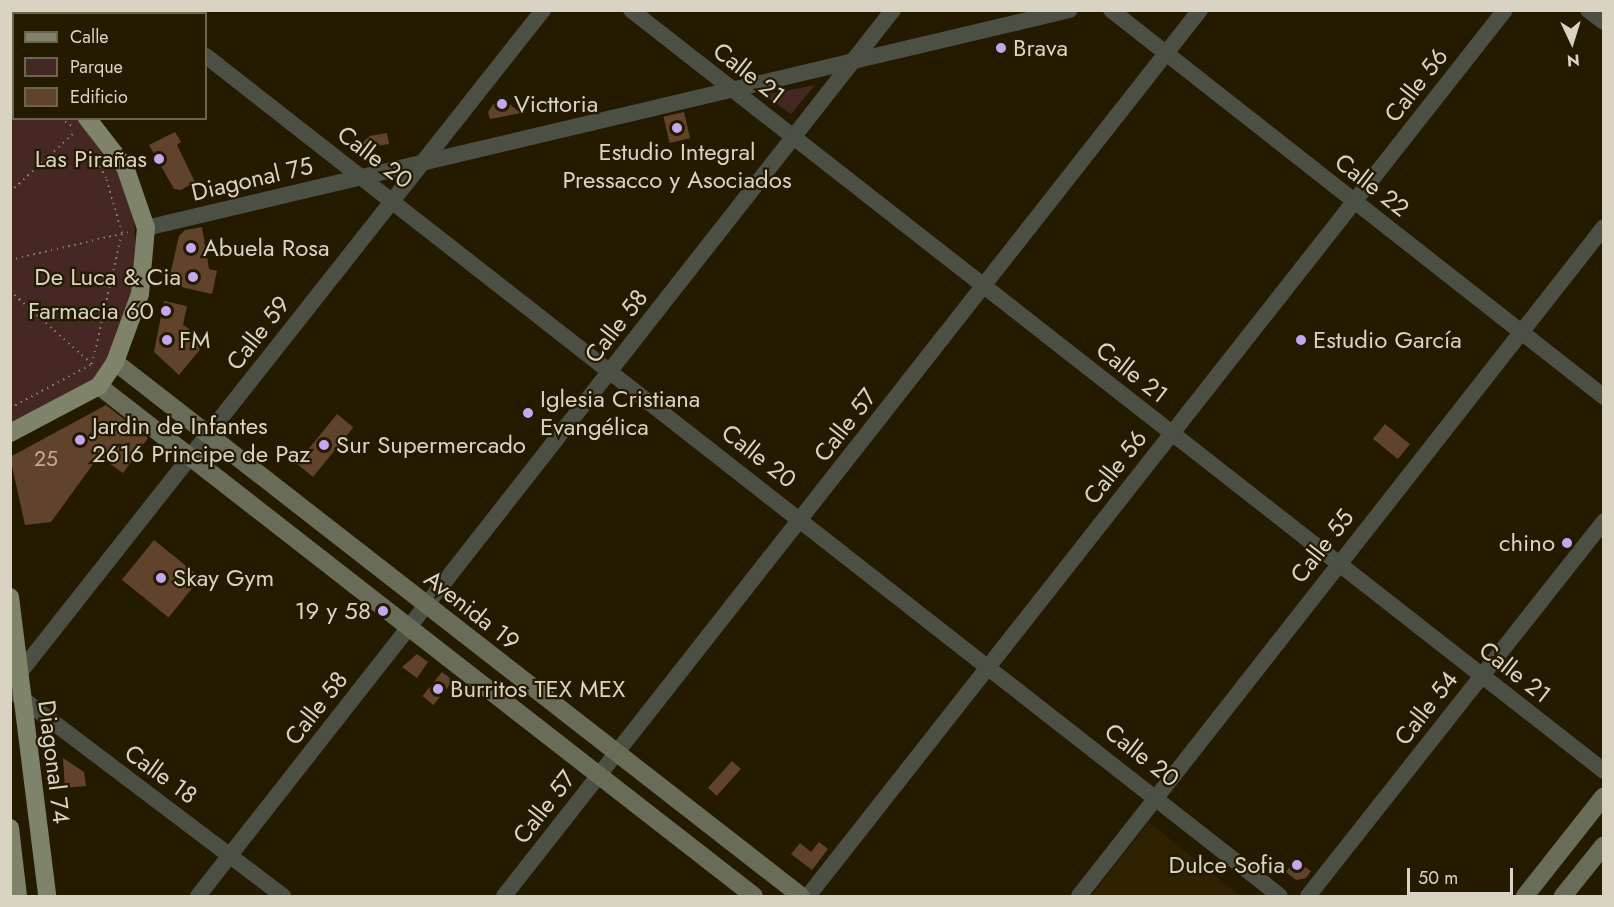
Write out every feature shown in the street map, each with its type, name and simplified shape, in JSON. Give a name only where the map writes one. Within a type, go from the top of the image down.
[{"type":"main road","points":[[10,433],[99,386],[115,362],[140,294],[146,228],[125,167],[83,124]]},
{"type":"main road","name":"Avenida 19","points":[[115,362],[801,897]]},
{"type":"main road","points":[[99,386],[754,897]]},
{"type":"main road","name":"Diagonal 74","points":[[10,597],[16,687],[47,897]]},
{"type":"main road","points":[[1525,897],[1604,796]]},
{"type":"main road","points":[[10,828],[18,897]]},
{"type":"main road","points":[[1563,897],[1604,845]]},
{"type":"street","name":"Calle 59","points":[[16,687],[191,458],[543,10]]},
{"type":"street","name":"Calle 21","points":[[631,10],[1604,771]]},
{"type":"street","name":"Calle 58","points":[[198,897],[795,138],[893,10]]},
{"type":"street","name":"Diagonal 75","points":[[146,228],[1070,10]]},
{"type":"street","name":"Calle 22","points":[[1111,10],[1604,397]]},
{"type":"street","name":"Calle 57","points":[[504,897],[1200,10]]},
{"type":"street","name":"Calle 56","points":[[808,897],[1505,10]]},
{"type":"street","points":[[1588,10],[1604,22]]},
{"type":"street","name":"Calle 20","points":[[207,57],[1156,796],[1280,897]]},
{"type":"street","name":"Calle 55","points":[[1079,897],[1604,227]]},
{"type":"street","name":"Calle 54","points":[[1308,897],[1604,521]]},
{"type":"street","name":"Calle 18","points":[[16,687],[283,897]]},
{"type":"path","points":[[68,120],[83,124]]},
{"type":"path","points":[[10,192],[83,124]]},
{"type":"path","points":[[10,408],[92,364],[122,233],[106,178],[83,124]]},
{"type":"path","points":[[10,260],[146,228]]},
{"type":"path","points":[[10,291],[92,364]]},
{"type":"shaded area","points":[[1149,822],[1240,896],[1091,896]]},
{"type":"green space","points":[[815,85],[791,114],[764,95]]},
{"type":"green space","points":[[10,86],[12,120],[81,120],[90,127],[132,197],[139,281],[118,353],[93,382],[10,425]]},
{"type":"building","name":"Brava","points":[[1006,41],[1008,53],[997,55],[995,43]]},
{"type":"building","name":"Victtoria","points":[[499,96],[521,113],[490,119],[488,112]]},
{"type":"building","name":"Estudio Integral Pressacco y Asociados","points":[[684,112],[690,138],[670,143],[664,117]]},
{"type":"building","points":[[175,132],[181,142],[177,145],[195,182],[181,190],[174,189],[149,145]]},
{"type":"building","points":[[387,133],[389,144],[370,147],[362,143],[370,136]]},
{"type":"building","points":[[202,227],[209,269],[217,271],[212,294],[168,284],[179,236],[185,230]]},
{"type":"building","points":[[164,301],[187,306],[183,325],[207,341],[179,375],[154,352]]},
{"type":"building","points":[[106,405],[148,438],[123,473],[99,456],[51,522],[25,525],[10,457]]},
{"type":"building","name":"Sur Supermercado","points":[[337,414],[353,427],[313,477],[297,464]]},
{"type":"building","points":[[1385,424],[1410,444],[1398,459],[1373,439]]},
{"type":"building","name":"Skay Gym","points":[[154,540],[201,578],[169,617],[122,580]]},
{"type":"building","points":[[417,654],[428,662],[417,678],[402,667]]},
{"type":"building","name":"Burritos TEX MEX","points":[[442,672],[453,681],[433,705],[422,696]]},
{"type":"building","points":[[63,758],[84,772],[86,786],[65,788]]},
{"type":"building","points":[[732,761],[741,769],[717,796],[708,788]]},
{"type":"building","points":[[819,842],[828,849],[812,870],[791,854],[800,843],[811,852]]},
{"type":"building","name":"Dulce Sofia","points":[[1295,860],[1311,871],[1306,878],[1296,880],[1286,872]]},
{"type":"place","name":"Brava","points":[[1001,48]]},
{"type":"place","name":"Victtoria","points":[[502,104]]},
{"type":"place","name":"Estudio Integral Pressacco y Asociados","points":[[677,128]]},
{"type":"place","name":"Las Pirañas","points":[[159,159]]},
{"type":"place","name":"Abuela Rosa","points":[[191,248]]},
{"type":"place","name":"De Luca & Cia","points":[[193,277]]},
{"type":"place","name":"Farmacia 60","points":[[166,311]]},
{"type":"place","name":"FM","points":[[167,340]]},
{"type":"place","name":"Estudio García","points":[[1301,340]]},
{"type":"place","name":"Iglesia Cristiana Evangélica","points":[[528,413]]},
{"type":"place","name":"Jardin de Infantes 2616 Principe de Paz","points":[[80,440]]},
{"type":"place","name":"Sur Supermercado","points":[[324,445]]},
{"type":"place","name":"chino","points":[[1567,543]]},
{"type":"place","name":"Skay Gym","points":[[161,578]]},
{"type":"place","name":"19 y 58","points":[[383,611]]},
{"type":"place","name":"Burritos TEX MEX","points":[[438,689]]},
{"type":"place","name":"Dulce Sofia","points":[[1297,865]]}]
